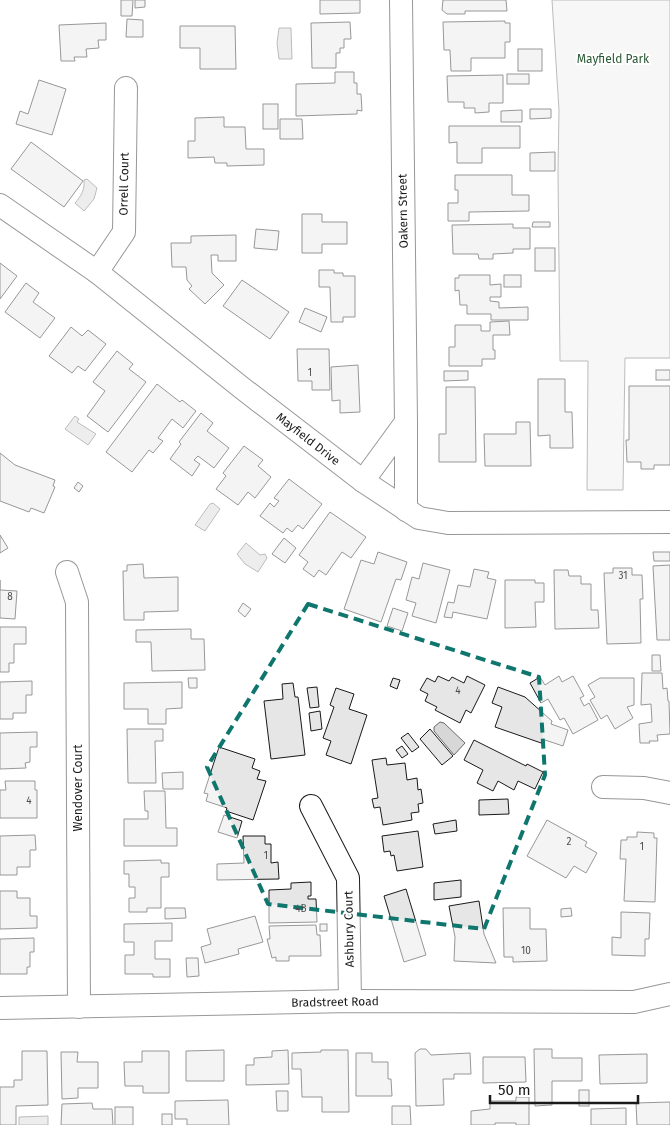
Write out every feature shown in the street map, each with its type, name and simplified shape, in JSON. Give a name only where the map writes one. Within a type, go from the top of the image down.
[{"type":"street","name":"Oakern Street","points":[[401,0],[406,510]]},
{"type":"street","name":"Orrell Court","points":[[97,272],[124,232],[126,88]]},
{"type":"street","name":"Mayfield Drive","points":[[0,204],[97,272],[242,388],[364,481],[420,518],[448,522],[670,522]]},
{"type":"street","points":[[364,481],[406,422]]},
{"type":"street","name":"Wendover Court","points":[[67,572],[78,602],[79,1007]]},
{"type":"street","points":[[602,787],[644,788],[670,793]]},
{"type":"street","name":"Ashbury Court","points":[[312,806],[348,878],[350,1001]]},
{"type":"street","name":"Bradstreet Road","points":[[0,1008],[350,1001],[634,1002],[670,994]]},
{"type":"highlighted area","points":[[308,604],[539,677],[545,775],[484,929],[268,904],[207,767]]},
{"type":"shaded area","name":"Mayfield Park","points":[[552,0],[670,0],[670,358],[625,358],[623,490],[587,490],[588,361],[560,361],[559,110]]},
{"type":"shaded area","points":[[279,28],[291,28],[292,59],[279,59],[277,43]]},
{"type":"shaded area","points":[[87,179],[97,188],[94,199],[84,211],[75,203],[82,193],[84,180]]},
{"type":"shaded area","points":[[75,416],[79,419],[77,422],[96,434],[88,445],[65,429]]},
{"type":"shaded area","points":[[213,503],[220,509],[205,531],[195,525],[210,504]]},
{"type":"shaded area","points":[[246,543],[260,555],[265,554],[267,558],[258,572],[245,564],[237,554]]},
{"type":"shaded area","points":[[440,722],[444,723],[465,743],[454,755],[434,731],[434,727]]},
{"type":"shaded area","points":[[48,1116],[48,1125],[19,1125],[19,1117]]},
{"type":"building","points":[[121,0],[133,0],[132,16],[121,16]]},
{"type":"building","points":[[135,0],[145,0],[145,7],[135,8]]},
{"type":"building","points":[[320,0],[360,0],[360,13],[320,14]]},
{"type":"building","points":[[443,0],[506,0],[507,11],[465,11],[465,14],[447,14],[442,10]]},
{"type":"building","points":[[127,19],[143,20],[143,37],[126,37]]},
{"type":"building","points":[[505,21],[505,23],[510,23],[510,42],[505,42],[505,58],[471,58],[471,71],[451,71],[450,50],[444,50],[443,22]]},
{"type":"building","points":[[350,22],[351,39],[344,39],[344,48],[340,48],[340,53],[336,53],[336,68],[312,68],[311,23]]},
{"type":"building","points":[[106,23],[106,40],[98,40],[99,48],[86,49],[87,57],[74,57],[75,61],[61,61],[59,25]]},
{"type":"building","points":[[180,26],[235,26],[236,69],[200,69],[200,48],[180,48]]},
{"type":"building","points":[[518,49],[542,49],[542,71],[518,71]]},
{"type":"building","points":[[335,72],[354,72],[357,94],[361,94],[362,111],[357,110],[357,114],[296,116],[296,84],[335,83]]},
{"type":"building","points":[[507,74],[529,74],[529,84],[507,84]]},
{"type":"building","points":[[503,75],[503,103],[489,103],[489,112],[475,113],[475,108],[464,108],[464,102],[448,102],[447,76]]},
{"type":"building","points":[[39,80],[66,89],[52,135],[16,124],[20,111],[28,114]]},
{"type":"building","points":[[263,104],[278,104],[278,129],[263,129]]},
{"type":"building","points":[[530,109],[551,109],[551,118],[530,119]]},
{"type":"building","points":[[522,110],[522,122],[501,122],[501,111]]},
{"type":"building","points":[[224,117],[224,127],[245,127],[246,149],[264,149],[264,165],[227,166],[227,163],[215,163],[214,157],[188,158],[188,141],[195,141],[195,118]]},
{"type":"building","points":[[280,119],[302,119],[303,139],[280,139]]},
{"type":"building","points":[[449,126],[520,126],[520,148],[482,148],[482,163],[457,163],[457,142],[449,143]]},
{"type":"building","points":[[31,142],[83,181],[64,207],[11,169]]},
{"type":"building","points":[[555,152],[555,171],[530,171],[530,153]]},
{"type":"building","points":[[455,175],[512,175],[512,195],[529,195],[529,211],[469,212],[469,221],[448,221],[448,203],[458,203],[458,190],[455,190]]},
{"type":"building","points":[[302,214],[322,214],[322,222],[347,222],[347,244],[322,244],[322,253],[302,253]]},
{"type":"building","points":[[533,222],[550,222],[550,227],[532,227]]},
{"type":"building","points":[[513,224],[513,228],[530,228],[530,249],[513,249],[513,253],[493,254],[493,259],[479,259],[478,254],[453,254],[452,225]]},
{"type":"building","points":[[256,229],[279,231],[277,250],[254,248]]},
{"type":"building","points":[[236,235],[236,261],[218,261],[218,255],[211,255],[212,273],[224,285],[205,304],[189,289],[192,286],[187,280],[186,267],[172,267],[171,243],[191,243],[191,236]]},
{"type":"building","points":[[535,248],[555,248],[555,271],[535,271]]},
{"type":"building","points":[[0,263],[17,276],[0,299]]},
{"type":"building","points":[[319,270],[334,270],[334,273],[343,273],[343,276],[355,276],[355,317],[343,317],[343,322],[331,322],[330,287],[319,287]]},
{"type":"building","points":[[459,275],[490,275],[490,285],[501,284],[501,297],[490,297],[490,301],[499,302],[499,308],[528,307],[528,320],[491,320],[491,314],[467,314],[467,305],[460,305],[459,290],[455,291],[455,278],[459,278]]},
{"type":"building","points":[[504,275],[521,275],[521,287],[504,287]]},
{"type":"building","points":[[242,280],[289,312],[270,339],[223,306]]},
{"type":"building","points":[[26,283],[39,293],[33,302],[55,318],[40,338],[5,312]]},
{"type":"building","points":[[305,308],[327,317],[321,332],[299,322]]},
{"type":"building","points":[[509,321],[510,335],[493,335],[495,359],[482,359],[482,366],[449,366],[449,347],[455,347],[455,325],[481,325],[481,331],[490,331],[490,322]]},
{"type":"building","points":[[71,327],[82,336],[88,330],[106,344],[85,371],[78,366],[72,373],[49,356]]},
{"type":"building","points":[[297,349],[329,349],[330,390],[312,390],[312,381],[298,381]]},
{"type":"building","points":[[117,351],[133,364],[129,369],[146,382],[108,432],[87,416],[105,391],[93,382]]},
{"type":"building","points":[[358,365],[360,412],[340,413],[340,400],[332,401],[331,367]]},
{"type":"building","points":[[656,370],[670,370],[670,380],[656,380]]},
{"type":"building","points":[[444,371],[468,371],[468,380],[444,381]]},
{"type":"building","points":[[538,379],[565,379],[565,412],[572,412],[573,448],[550,448],[550,435],[538,436]]},
{"type":"building","points":[[157,384],[180,402],[182,400],[196,411],[183,428],[172,419],[158,438],[163,441],[153,453],[149,450],[132,472],[106,452]]},
{"type":"building","points":[[629,386],[670,386],[670,465],[654,465],[654,469],[641,469],[641,462],[627,462],[626,440],[629,440]]},
{"type":"building","points":[[446,387],[475,387],[476,462],[439,462],[439,434],[446,434]]},
{"type":"building","points":[[201,413],[213,423],[207,431],[229,448],[214,468],[198,456],[194,460],[200,464],[192,476],[170,459],[181,444],[179,442]]},
{"type":"building","points":[[516,422],[530,422],[531,466],[485,466],[484,434],[516,434]]},
{"type":"building","points":[[244,446],[263,460],[258,466],[271,477],[255,498],[248,492],[238,505],[216,489],[226,476],[223,473]]},
{"type":"building","points":[[0,453],[15,465],[55,480],[53,486],[55,487],[44,513],[31,508],[29,512],[0,501]]},
{"type":"building","points":[[289,479],[322,504],[303,529],[298,525],[292,532],[287,528],[283,533],[260,516],[270,503],[274,507],[279,501],[274,498]]},
{"type":"building","points":[[78,482],[83,486],[79,492],[74,488]]},
{"type":"building","points":[[330,512],[366,537],[351,558],[342,552],[326,575],[319,570],[314,577],[303,569],[308,562],[299,555]]},
{"type":"building","points":[[0,535],[8,548],[0,553]]},
{"type":"building","points":[[284,538],[296,548],[285,563],[272,554]]},
{"type":"building","points":[[378,552],[407,562],[401,580],[396,579],[381,622],[344,609],[361,560],[374,564]]},
{"type":"building","points":[[653,552],[670,552],[670,561],[654,561]]},
{"type":"building","points":[[423,563],[450,570],[436,623],[412,616],[416,603],[406,600],[412,577],[419,579]]},
{"type":"building","points":[[143,564],[144,578],[178,577],[178,611],[144,612],[144,620],[124,620],[123,571],[127,571],[127,565]]},
{"type":"building","points":[[670,565],[670,640],[657,640],[653,566]]},
{"type":"building","points":[[613,568],[632,568],[632,575],[642,575],[643,599],[640,599],[641,643],[607,644],[604,573],[613,573]]},
{"type":"building","points":[[474,569],[489,572],[487,578],[496,580],[487,619],[453,612],[452,618],[444,617],[448,602],[454,603],[458,585],[470,587]]},
{"type":"building","points":[[554,570],[568,570],[569,576],[581,576],[581,584],[591,584],[591,610],[598,610],[599,628],[555,629]]},
{"type":"building","points":[[505,580],[535,580],[535,583],[544,583],[544,602],[535,602],[536,627],[505,628]]},
{"type":"building","points":[[0,590],[17,591],[15,619],[0,618]]},
{"type":"building","points":[[243,603],[251,609],[245,617],[238,611]]},
{"type":"building","points":[[393,608],[408,613],[402,631],[387,626]]},
{"type":"building","points":[[0,627],[26,627],[26,644],[14,644],[14,663],[9,663],[9,672],[0,672]]},
{"type":"building","points":[[191,629],[191,639],[204,639],[205,670],[152,671],[151,642],[136,642],[136,630]]},
{"type":"building","points":[[652,655],[660,655],[661,671],[652,671]]},
{"type":"building","points":[[642,673],[662,673],[663,689],[667,688],[669,701],[670,734],[657,735],[658,741],[649,741],[650,743],[640,743],[639,724],[652,722],[651,704],[641,705]]},
{"type":"building","points":[[438,676],[449,681],[452,677],[464,683],[467,676],[485,685],[471,713],[466,710],[460,723],[435,710],[437,707],[425,701],[428,694],[420,690],[427,678],[435,682]]},
{"type":"building","points":[[559,676],[562,682],[573,676],[584,696],[580,698],[584,706],[589,703],[598,720],[573,734],[564,718],[560,720],[548,699],[541,703],[530,683],[540,677],[545,685]]},
{"type":"building","points":[[188,678],[197,678],[197,688],[189,688]]},
{"type":"building","points":[[393,678],[400,680],[397,689],[390,686]]},
{"type":"building","points":[[600,678],[634,678],[634,705],[627,707],[633,718],[615,729],[607,715],[601,719],[590,700],[595,697],[588,685]]},
{"type":"building","points":[[32,681],[32,695],[26,695],[26,713],[13,713],[13,719],[0,719],[0,682]]},
{"type":"building","points":[[182,682],[182,708],[166,709],[166,724],[148,724],[148,709],[124,709],[124,683]]},
{"type":"building","points":[[293,683],[295,697],[298,697],[305,755],[271,759],[264,701],[283,699],[282,684]]},
{"type":"building","points":[[317,687],[319,707],[310,708],[307,688]]},
{"type":"building","points":[[498,687],[525,697],[552,721],[551,724],[568,730],[563,746],[545,740],[544,744],[495,727],[502,707],[492,703]]},
{"type":"building","points":[[336,688],[354,694],[349,709],[367,715],[351,764],[326,755],[331,741],[323,738],[334,707],[330,705]]},
{"type":"building","points":[[320,711],[322,729],[311,731],[309,713]]},
{"type":"building","points":[[127,729],[163,729],[163,741],[155,741],[156,783],[128,783]]},
{"type":"building","points":[[430,729],[453,756],[442,765],[420,739]]},
{"type":"building","points":[[37,732],[37,747],[30,747],[30,762],[25,763],[26,768],[0,769],[0,733]]},
{"type":"building","points":[[408,733],[419,747],[412,752],[401,738]]},
{"type":"building","points":[[474,740],[526,766],[527,764],[543,772],[535,789],[518,781],[514,790],[498,781],[493,791],[477,783],[483,770],[464,760]]},
{"type":"building","points":[[402,746],[408,754],[402,758],[396,750]]},
{"type":"building","points":[[219,747],[255,759],[252,768],[260,771],[257,779],[266,781],[253,820],[226,811],[227,808],[206,801],[208,794],[204,793]]},
{"type":"building","points":[[386,758],[387,765],[405,763],[407,780],[417,778],[418,790],[421,789],[423,803],[418,804],[419,812],[411,813],[412,820],[383,825],[380,807],[374,808],[372,799],[378,798],[372,760]]},
{"type":"building","points":[[183,772],[183,789],[163,789],[162,773]]},
{"type":"building","points":[[5,781],[35,781],[35,790],[37,790],[37,818],[0,818],[0,790],[6,790]]},
{"type":"building","points":[[144,791],[165,791],[166,828],[177,828],[177,846],[124,846],[124,819],[148,819],[148,811],[145,811]]},
{"type":"building","points":[[508,799],[509,814],[479,815],[479,800]]},
{"type":"building","points":[[224,815],[242,821],[237,838],[218,832]]},
{"type":"building","points":[[456,820],[457,831],[435,834],[433,824]]},
{"type":"building","points":[[547,820],[587,842],[585,846],[597,853],[586,873],[574,866],[566,878],[527,856]]},
{"type":"building","points":[[418,831],[423,867],[397,871],[394,855],[391,856],[390,851],[384,852],[382,836]]},
{"type":"building","points":[[637,832],[654,833],[654,838],[657,838],[655,902],[624,901],[626,859],[620,859],[621,840],[627,840],[627,837],[637,837]]},
{"type":"building","points":[[35,835],[36,850],[30,850],[30,867],[17,867],[17,875],[0,875],[0,836]]},
{"type":"building","points":[[243,836],[265,836],[265,844],[271,844],[271,863],[278,862],[279,879],[217,880],[217,864],[244,863]]},
{"type":"building","points":[[161,860],[161,863],[169,863],[169,877],[161,877],[161,908],[147,908],[147,912],[129,912],[129,898],[135,898],[135,887],[129,887],[129,874],[124,874],[124,861]]},
{"type":"building","points":[[461,880],[461,897],[434,900],[434,883]]},
{"type":"building","points":[[311,882],[311,896],[308,896],[308,899],[316,899],[317,922],[269,923],[269,890],[291,889],[291,883]]},
{"type":"building","points":[[406,889],[426,955],[404,962],[384,896]]},
{"type":"building","points":[[0,891],[17,891],[17,898],[30,898],[30,916],[37,916],[37,928],[0,929]]},
{"type":"building","points":[[479,901],[484,934],[496,963],[454,961],[455,937],[449,906]]},
{"type":"building","points":[[165,908],[185,908],[186,918],[165,919]]},
{"type":"building","points":[[503,908],[530,908],[530,929],[546,929],[547,961],[513,962],[513,957],[504,957]]},
{"type":"building","points":[[571,908],[572,916],[561,917],[561,909]]},
{"type":"building","points":[[621,912],[650,913],[649,939],[645,939],[645,956],[612,955],[612,937],[621,938]]},
{"type":"building","points":[[255,916],[263,942],[238,949],[239,954],[205,963],[201,947],[211,944],[207,929]]},
{"type":"building","points":[[172,923],[172,941],[155,941],[155,959],[170,959],[170,977],[153,977],[153,974],[125,974],[125,955],[134,955],[134,942],[124,942],[124,924]]},
{"type":"building","points":[[320,924],[327,924],[327,931],[320,931]]},
{"type":"building","points":[[316,925],[317,935],[320,935],[321,956],[289,956],[289,961],[276,961],[276,957],[272,958],[267,939],[270,939],[269,926]]},
{"type":"building","points":[[34,938],[34,952],[30,952],[30,967],[27,967],[27,974],[0,974],[0,939]]},
{"type":"building","points":[[186,958],[198,958],[199,976],[187,977]]},
{"type":"building","points":[[420,1049],[426,1049],[431,1055],[470,1053],[471,1074],[454,1074],[454,1079],[443,1079],[444,1105],[416,1106],[415,1053]]},
{"type":"building","points":[[534,1049],[552,1049],[552,1058],[582,1058],[582,1081],[552,1081],[552,1105],[535,1106]]},
{"type":"building","points":[[224,1050],[224,1081],[186,1081],[186,1051]]},
{"type":"building","points":[[288,1050],[289,1084],[246,1085],[246,1065],[254,1065],[254,1058],[272,1057],[272,1051]]},
{"type":"building","points":[[321,1050],[348,1050],[349,1112],[322,1112],[322,1097],[302,1097],[301,1069],[292,1069],[292,1053],[321,1052]]},
{"type":"building","points":[[22,1051],[47,1051],[48,1105],[16,1106],[16,1125],[0,1125],[0,1087],[14,1087],[14,1080],[22,1080]]},
{"type":"building","points":[[142,1051],[169,1051],[169,1093],[143,1093],[143,1086],[125,1086],[124,1062],[142,1062]]},
{"type":"building","points":[[61,1052],[78,1052],[77,1062],[98,1062],[98,1088],[78,1088],[78,1098],[62,1099]]},
{"type":"building","points":[[356,1053],[372,1053],[372,1062],[388,1062],[388,1079],[391,1079],[392,1096],[356,1096]]},
{"type":"building","points":[[647,1054],[647,1083],[600,1084],[599,1055]]},
{"type":"building","points":[[483,1057],[525,1057],[526,1082],[483,1083]]},
{"type":"building","points":[[579,1090],[589,1090],[589,1106],[579,1106]]},
{"type":"building","points":[[276,1091],[288,1091],[288,1111],[277,1111]]},
{"type":"building","points":[[516,1097],[529,1097],[529,1125],[495,1123],[495,1125],[471,1125],[471,1111],[490,1109],[490,1101],[516,1101]]},
{"type":"building","points":[[228,1100],[229,1125],[187,1125],[187,1119],[175,1119],[175,1101]]},
{"type":"building","points":[[670,1102],[670,1125],[637,1125],[636,1103]]},
{"type":"building","points":[[92,1103],[93,1109],[112,1109],[113,1125],[61,1125],[62,1104]]},
{"type":"building","points":[[392,1106],[410,1106],[411,1125],[392,1125]]},
{"type":"building","points":[[115,1107],[133,1107],[133,1125],[115,1125]]},
{"type":"building","points":[[626,1108],[626,1125],[591,1125],[591,1109]]},
{"type":"building","points":[[162,1114],[172,1114],[172,1125],[162,1125]]}]
